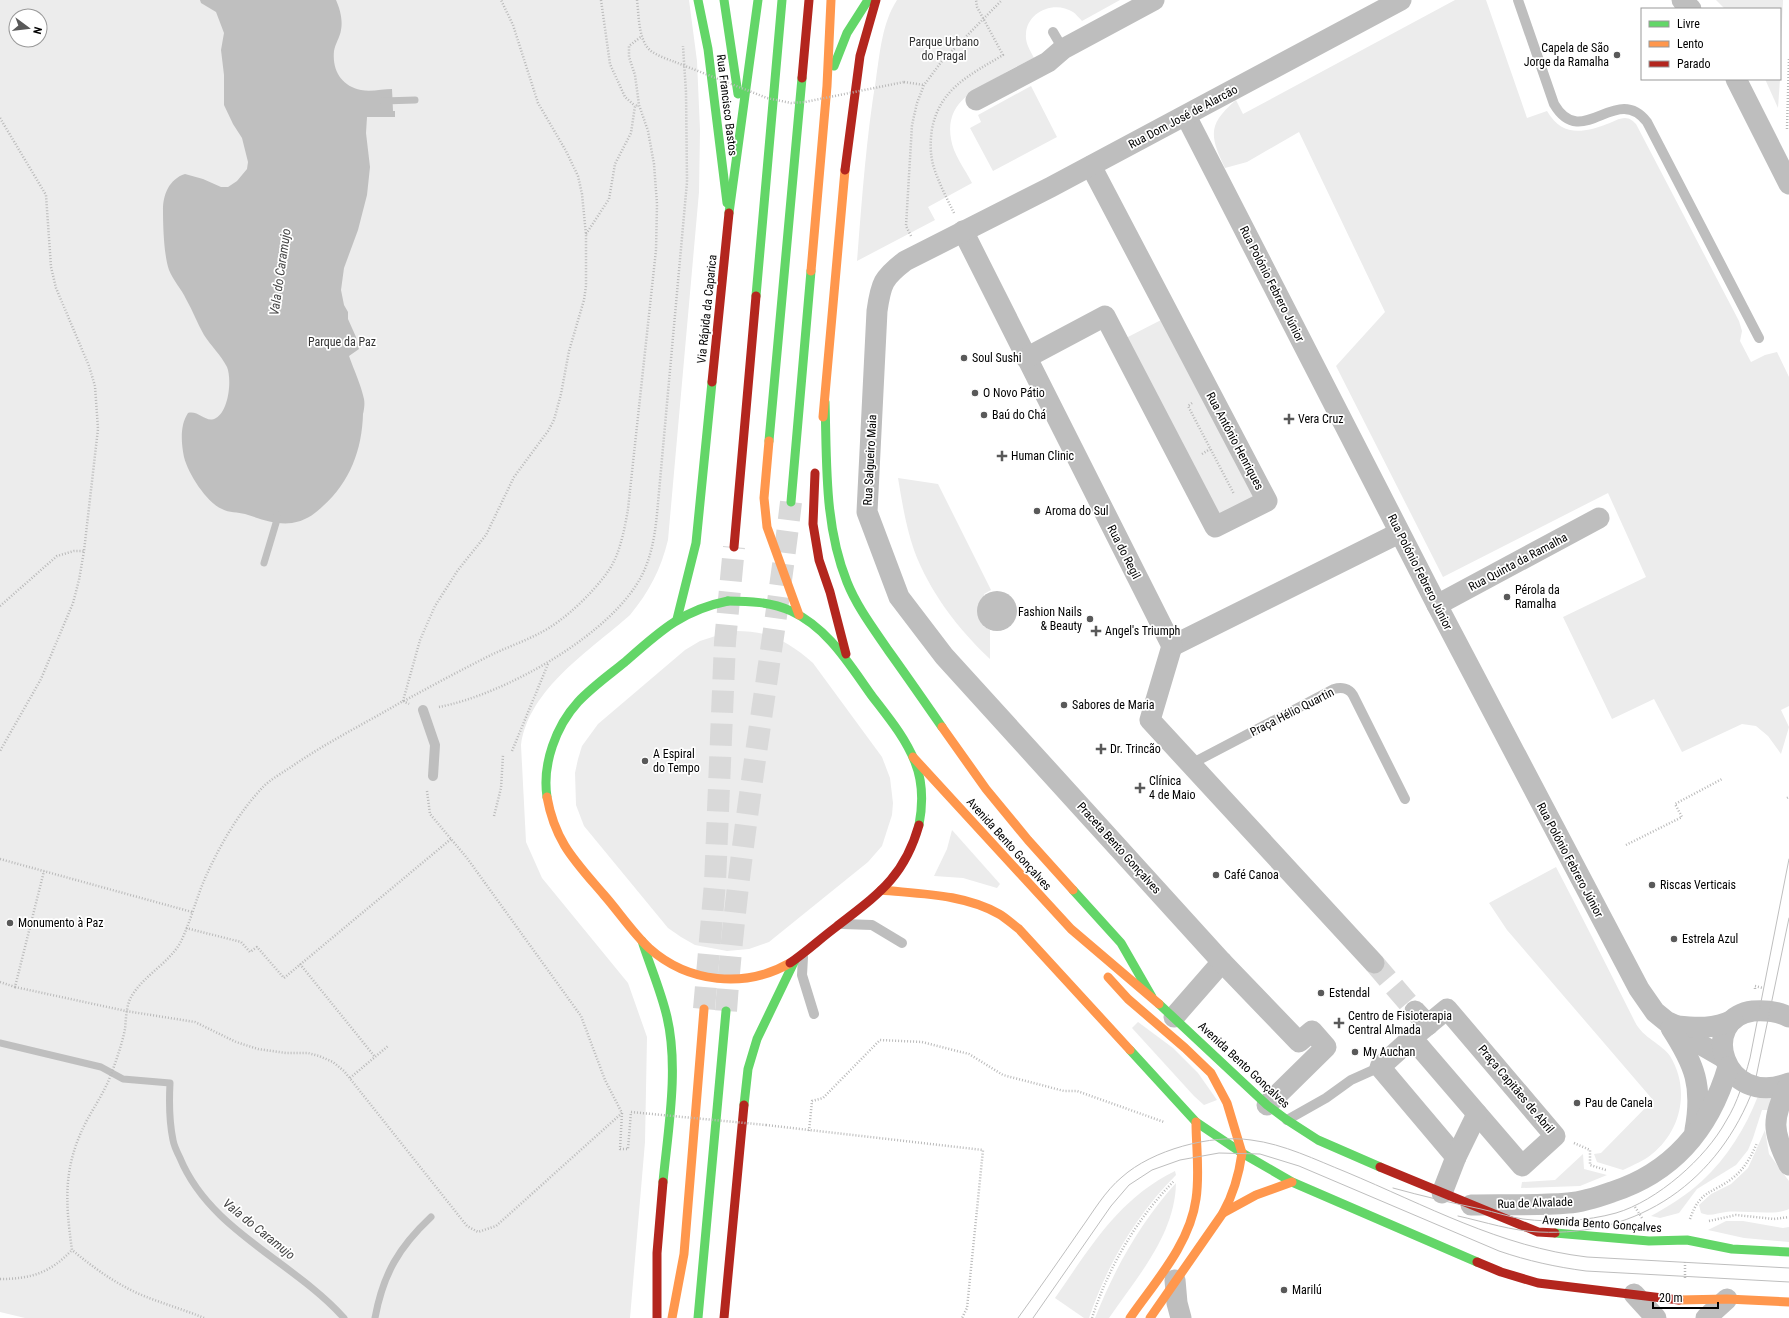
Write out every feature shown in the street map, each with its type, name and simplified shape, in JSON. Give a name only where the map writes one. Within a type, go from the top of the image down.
[{"type":"main road","name":"Rua Francisco Bastos","points":[[698,0],[708,49],[729,213]]},
{"type":"main road","points":[[724,0],[742,121]]},
{"type":"main road","name":"Via Rápida da Caparica","points":[[677,620],[696,544],[729,213],[758,0]]},
{"type":"main road","points":[[734,547],[782,0]]},
{"type":"main road","points":[[799,615],[767,527],[764,498],[809,0]]},
{"type":"main road","points":[[791,502],[827,86],[831,0]]},
{"type":"main road","points":[[827,86],[847,33],[868,0]]},
{"type":"main road","points":[[849,663],[830,592],[819,560],[813,524],[814,480],[825,402],[848,142],[860,56],[876,0]]},
{"type":"main road","points":[[825,402],[827,482],[830,520],[837,553],[847,583],[864,616],[986,789],[1028,840],[1121,943],[1152,997]]},
{"type":"main road","points":[[752,601],[777,606],[799,615],[827,636],[849,663],[902,736],[918,770],[922,796],[922,811],[918,831],[911,851],[898,873],[881,890],[795,960],[771,973],[748,979],[712,980],[683,968],[659,955],[642,941],[568,852],[561,841],[548,807],[546,780],[549,751],[556,734],[587,693],[677,620],[701,607],[728,602],[752,601]]},
{"type":"main road","name":"Avenida Bento Gonçalves","points":[[913,757],[1071,930],[1152,997],[1267,1105],[1318,1140],[1470,1205],[1538,1232],[1649,1241],[1687,1240],[1732,1249],[1789,1252]]},
{"type":"main road","points":[[881,890],[951,898],[978,904],[997,913],[1014,925],[1068,980],[1196,1122],[1242,1153],[1292,1182],[1501,1272],[1538,1283],[1683,1300],[1727,1299],[1789,1302]]},
{"type":"main road","points":[[1071,930],[1114,985],[1187,1048],[1213,1075],[1232,1112],[1242,1153],[1238,1179],[1231,1199],[1223,1213],[1150,1318]]},
{"type":"main road","points":[[642,941],[667,1017],[672,1051],[671,1092],[657,1253],[657,1318]]},
{"type":"main road","points":[[724,1318],[748,1069],[757,1039],[795,960]]},
{"type":"main road","points":[[672,1318],[684,1254],[704,1009]]},
{"type":"main road","points":[[698,1318],[726,1011]]},
{"type":"main road","points":[[1130,1318],[1184,1239],[1190,1224],[1196,1199],[1196,1122]]},
{"type":"main road","points":[[1223,1213],[1256,1195],[1292,1182]]},
{"type":"street","points":[[976,100],[1048,62],[1058,40],[1154,0]]},
{"type":"street","name":"Rua Dom José de Alarcão","points":[[963,231],[1186,116],[1402,0]]},
{"type":"street","points":[[1682,0],[1690,8]]},
{"type":"street","points":[[1737,80],[1789,184]]},
{"type":"street","name":"Rua Polónio Febrero Júnior","points":[[1186,116],[1437,605],[1639,989],[1655,1012],[1726,1063],[1734,1075],[1754,1087],[1778,1088],[1789,1084]]},
{"type":"street","name":"Rua António Henriques","points":[[1026,358],[1105,316],[1215,527],[1266,501],[1090,166]]},
{"type":"street","name":"Rua Salgueiro Maia","points":[[963,231],[905,261],[889,273],[882,284],[876,311],[867,512],[898,597],[944,656],[1015,734]]},
{"type":"street","name":"Rua do Regil","points":[[963,231],[1172,646]]},
{"type":"street","name":"Rua Quinta da Ramalha","points":[[1437,605],[1599,518]]},
{"type":"street","points":[[1374,963],[1150,720],[1172,646],[1400,533]]},
{"type":"street","name":"Praceta Bento Gonçalves","points":[[1015,734],[1222,962],[1299,1042],[1312,1031],[1326,1047],[1267,1105]]},
{"type":"street","points":[[1174,1017],[1222,962]]},
{"type":"street","name":"Praça Capitães de Abril","points":[[1380,1067],[1418,1025],[1447,1009],[1555,1136],[1522,1166],[1477,1114],[1418,1025]]},
{"type":"street","points":[[1672,1024],[1712,1028],[1722,1025],[1743,1014],[1759,1010],[1771,1010],[1789,1017]]},
{"type":"street","name":"Rua de Alvalade","points":[[1470,1205],[1569,1203],[1600,1196],[1625,1188],[1654,1173],[1676,1157],[1694,1138],[1710,1114],[1721,1090],[1726,1063],[1722,1047],[1723,1039],[1733,1020]]},
{"type":"street","name":"Rua Polónio Febrero Júnior","points":[[1672,1024],[1691,1061],[1697,1082],[1698,1106],[1694,1138]]},
{"type":"street","points":[[1380,1067],[1456,1157]]},
{"type":"street","points":[[1789,1084],[1781,1100],[1776,1118],[1775,1130],[1782,1152],[1789,1165]]},
{"type":"street","points":[[1442,1193],[1456,1157],[1477,1114]]},
{"type":"street","points":[[1175,1280],[1177,1303],[1181,1318]]},
{"type":"street","points":[[1634,1294],[1656,1318]]},
{"type":"street","points":[[1706,1318],[1727,1299]]},
{"type":"lane","points":[[1518,0],[1554,104],[1559,112],[1566,118],[1582,122],[1625,108],[1634,110],[1647,122],[1759,338]]},
{"type":"lane","name":"Praça Hélio Quartin","points":[[1191,764],[1334,689],[1343,688],[1349,690],[1353,695],[1405,799]]},
{"type":"lane","points":[[423,710],[435,745],[433,776]]},
{"type":"lane","points":[[839,924],[872,925],[902,943]]},
{"type":"lane","points":[[804,953],[802,975],[814,1014]]},
{"type":"lane","points":[[1287,1120],[1326,1098],[1351,1080],[1380,1067]]},
{"type":"path","points":[[403,702],[420,640],[432,612],[444,590],[486,535],[514,477],[548,431],[554,420],[561,394],[569,351],[584,300],[587,273],[586,234],[582,194],[578,176],[566,151],[538,103],[513,25],[501,0]]},
{"type":"path","points":[[601,0],[610,64],[626,97],[635,106]]},
{"type":"path","points":[[637,0],[642,36],[646,45],[651,51],[766,98],[791,103],[805,102],[904,82],[924,85]]},
{"type":"path","points":[[963,231],[934,169],[930,154],[931,136],[934,119],[941,102],[954,87],[1003,55],[977,7],[976,0]]},
{"type":"path","points":[[919,254],[906,226],[912,125],[917,103],[924,85],[942,61],[1002,0]]},
{"type":"path","points":[[204,1318],[164,1304],[124,1286],[106,1276],[72,1250],[67,1208],[68,1170],[80,1136],[106,1088],[112,1073],[125,1029],[126,1011],[130,999],[138,988],[183,939],[206,875],[232,827],[264,786],[328,743],[450,676],[541,632],[560,620],[582,601],[610,569],[624,530],[628,509],[656,250],[657,204],[654,164],[648,131],[639,105],[635,75],[629,57],[629,46],[642,36]]},
{"type":"path","points":[[403,702],[423,710],[467,699],[548,663],[583,638],[624,600],[634,588],[643,573],[654,538],[687,182],[686,92],[683,40]]},
{"type":"path","points":[[1788,132],[1789,58]]},
{"type":"path","points":[[635,106],[639,105]]},
{"type":"path","points":[[586,234],[609,199],[615,164],[631,134],[635,106]]},
{"type":"path","points":[[0,118],[46,195],[51,267],[62,301],[85,354],[95,386],[98,408],[98,430],[84,551],[79,580],[65,625],[41,678],[0,752]]},
{"type":"path","points":[[1188,406],[1244,512]]},
{"type":"path","points":[[0,606],[58,556],[74,550],[84,551]]},
{"type":"path","points":[[512,751],[548,663]]},
{"type":"path","points":[[494,816],[501,788],[503,755]]},
{"type":"path","points":[[1626,845],[1682,817],[1675,804],[1722,779]]},
{"type":"path","points":[[426,788],[430,814],[472,864],[581,1016],[605,1080],[622,1113],[620,1149],[628,1149],[631,1112],[766,1125],[983,1150],[967,1308],[962,1318]]},
{"type":"path","points":[[186,928],[241,942],[250,952],[257,947],[284,978],[451,838]]},
{"type":"path","points":[[0,859],[193,912]]},
{"type":"path","points":[[14,987],[44,872]]},
{"type":"path","points":[[300,964],[375,1057]]},
{"type":"path","points":[[0,982],[14,987],[126,1011],[195,1022],[236,1042],[258,1049],[286,1053],[308,1053],[333,1062],[350,1078],[467,1226],[478,1232],[496,1226],[622,1113]]},
{"type":"path","points":[[809,1131],[812,1101],[823,1098],[880,1040],[922,1042],[970,1054],[1004,1075],[1064,1091],[1077,1091],[1164,1121],[1168,1125]]},
{"type":"path","points":[[350,1078],[388,1046]]},
{"type":"path","points":[[1555,1136],[1590,1150],[1590,1164],[1618,1174],[1639,1214],[1644,1220]]},
{"type":"path","points":[[1695,1222],[1688,1223],[1694,1206],[1700,1198],[1735,1176],[1751,1155],[1758,1140]]},
{"type":"path","points":[[1092,1318],[1108,1279],[1123,1249],[1148,1211],[1176,1179]]},
{"type":"path","points":[[1703,1221],[1736,1215],[1774,1219],[1789,1217]]},
{"type":"path","points":[[1683,1300],[1687,1240]]},
{"type":"path","points":[[0,1278],[25,1278],[39,1274],[53,1267],[72,1250]]},
{"type":"green space","name":"Parque da Paz","points":[[0,0],[689,0],[697,61],[700,130],[699,192],[668,540],[662,561],[654,580],[637,606],[630,615],[580,656],[549,688],[536,706],[526,724],[521,745],[526,842],[542,878],[628,983],[647,1037],[645,1142],[630,1318],[25,1318],[0,1312]]},
{"type":"green space","name":"Parque Urbano do Pragal","points":[[897,0],[1120,0],[1082,21],[1073,12],[1058,7],[1043,10],[1036,14],[1028,26],[1026,34],[1029,49],[1034,58],[969,94],[956,108],[952,117],[950,127],[952,145],[972,183],[928,207],[935,220],[857,261],[867,147],[882,38],[888,18]]},
{"type":"green space","points":[[1455,0],[1486,0],[1527,118],[1547,111],[1559,125],[1574,131],[1598,127],[1623,118],[1630,119],[1636,124],[1739,321],[1742,331],[1740,341],[1751,362],[1765,355],[1777,352],[1789,377],[1789,706],[1781,710],[1789,727],[1781,754],[1768,736],[1756,726],[1742,724],[1682,752],[1654,699],[1612,719],[1563,617],[1646,577],[1608,493],[1443,577],[1336,366],[1385,312],[1299,132],[1247,162],[1225,168],[1220,157],[1214,139],[1214,131],[1220,117],[1236,100],[1243,114]]},
{"type":"green space","points":[[1716,0],[1783,0],[1781,47],[1781,8],[1724,8]]},
{"type":"green space","points":[[1765,80],[1780,80],[1778,108]]},
{"type":"green space","points":[[1031,86],[1057,137],[993,171],[970,128],[981,122],[978,115]]},
{"type":"green space","points":[[1163,319],[1256,498],[1218,519],[1124,339]]},
{"type":"green space","points":[[898,478],[938,484],[991,590],[984,594],[983,626],[990,630],[990,659],[967,635],[946,609],[936,595],[920,565],[911,541],[904,514]]},
{"type":"green space","points":[[731,631],[755,632],[776,638],[794,648],[813,663],[882,757],[890,778],[893,803],[892,815],[882,846],[868,862],[769,942],[749,949],[727,951],[695,945],[668,928],[584,826],[576,805],[575,773],[582,746],[598,724],[685,650],[700,641]]},
{"type":"green space","points":[[952,830],[1000,884],[997,888],[963,878],[934,876],[947,849]]},
{"type":"green space","points":[[1556,867],[1638,1028],[1667,1052],[1676,1068],[1680,1081],[1680,1108],[1670,1133],[1662,1144],[1649,1156],[1623,1170],[1597,1162],[1594,1154],[1601,1153],[1653,1100],[1507,930],[1489,903]]},
{"type":"green space","points":[[1138,1022],[1173,1048],[1198,1073],[1217,1100],[1204,1105],[1194,1096],[1132,1028]]},
{"type":"green space","points":[[1758,1096],[1775,1096],[1770,1110],[1762,1110],[1748,1150],[1736,1165],[1697,1189],[1679,1213],[1660,1218],[1651,1216],[1684,1196],[1720,1162],[1742,1130]]},
{"type":"green space","points":[[1765,1130],[1769,1154],[1789,1181],[1789,1209],[1776,1212],[1726,1212],[1710,1215],[1701,1213],[1699,1205],[1711,1194],[1731,1184],[1748,1168]]},
{"type":"green space","points":[[1583,1154],[1584,1169],[1607,1175],[1580,1186],[1521,1188],[1522,1182],[1555,1180]]},
{"type":"green space","points":[[1175,1171],[1176,1175],[1148,1207],[1124,1242],[1096,1298],[1089,1318],[1084,1318],[1055,1298],[1093,1243],[1121,1210],[1155,1182]]},
{"type":"green space","points":[[1176,1183],[1174,1202],[1169,1220],[1153,1255],[1109,1318],[1095,1318],[1111,1281],[1140,1230]]},
{"type":"green space","points":[[1726,1221],[1743,1221],[1783,1228],[1789,1227],[1789,1242],[1744,1238],[1708,1230]]},
{"type":"water","points":[[200,0],[336,0],[341,15],[342,26],[334,51],[334,58],[337,71],[340,76],[348,85],[365,91],[392,89],[393,111],[395,111],[395,117],[367,117],[366,133],[370,167],[367,195],[358,230],[344,268],[341,290],[344,305],[348,312],[348,319],[356,337],[359,349],[349,356],[363,394],[364,401],[360,440],[353,464],[340,487],[332,497],[313,514],[301,521],[292,523],[268,521],[222,509],[210,500],[198,486],[189,471],[184,457],[182,428],[185,418],[188,413],[196,413],[209,419],[216,418],[224,409],[227,402],[229,379],[227,367],[204,335],[169,270],[164,241],[164,199],[168,188],[179,176],[185,174],[203,179],[221,187],[228,187],[237,181],[247,169],[248,162],[242,138],[224,105],[224,75],[221,50],[224,33],[216,12],[201,3]]},
{"type":"water","points":[[1001,591],[1008,594],[1014,600],[1017,611],[1016,619],[1008,628],[1001,631],[993,631],[986,628],[978,619],[977,607],[980,600],[989,592]]},
{"type":"waterway","points":[[383,101],[415,100]]},
{"type":"waterway","name":"Vala do Caramujo","points":[[264,563],[277,515]]},
{"type":"waterway","name":"Vala do Caramujo","points":[[0,1043],[101,1067],[123,1079],[170,1083],[169,1104],[173,1142],[194,1183],[211,1206],[254,1244],[324,1298],[344,1318]]},
{"type":"waterway","name":"Vala do Caramujo","points":[[375,1318],[378,1302],[394,1262],[410,1239],[431,1217]]},
{"type":"tunnel","points":[[726,1011],[738,883],[791,502]]},
{"type":"tunnel","points":[[704,1009],[715,883],[725,642],[734,547]]},
{"type":"tunnel","points":[[1374,963],[1415,1011]]},
{"type":"tram line","points":[[1393,1188],[1518,1218],[1546,1221],[1570,1220],[1605,1216],[1632,1207],[1648,1199],[1679,1176],[1706,1149],[1717,1135],[1730,1114],[1740,1091],[1750,1058],[1789,859]]},
{"type":"tram line","points":[[1458,1216],[1529,1231],[1576,1231],[1610,1225],[1642,1213],[1671,1197],[1697,1176],[1720,1150],[1739,1120],[1754,1087],[1789,918]]},
{"type":"tram line","points":[[1018,1318],[1100,1202],[1122,1177],[1135,1167],[1165,1152],[1183,1146],[1218,1139],[1251,1140],[1288,1149],[1346,1172],[1464,1223],[1524,1244],[1555,1252],[1587,1257],[1789,1268]]},
{"type":"tram line","points":[[1033,1318],[1111,1206],[1129,1185],[1152,1170],[1180,1160],[1219,1153],[1260,1154],[1299,1166],[1499,1251],[1521,1258],[1564,1268],[1586,1271],[1789,1282]]},
{"type":"traffic: fast","points":[[698,0],[708,49],[727,203]]},
{"type":"traffic: fast","points":[[724,0],[738,94]]},
{"type":"traffic: fast","points":[[729,213],[758,0]]},
{"type":"traffic: fast","points":[[756,296],[782,0]]},
{"type":"traffic: fast","points":[[834,66],[847,33],[868,0]]},
{"type":"traffic: fast","points":[[769,441],[802,78]]},
{"type":"traffic: fast","points":[[791,502],[811,271]]},
{"type":"traffic: fast","points":[[677,619],[696,543],[712,382]]},
{"type":"traffic: fast","points":[[825,402],[830,516],[834,538],[847,582],[866,617],[942,727]]},
{"type":"traffic: fast","points":[[728,601],[768,604],[791,611],[816,627],[837,648],[896,728],[911,753],[918,770],[921,785],[922,801],[919,825]]},
{"type":"traffic: fast","points":[[547,797],[547,772],[552,746],[563,722],[578,702],[660,632],[684,616],[697,610],[728,601]]},
{"type":"traffic: fast","points":[[1073,890],[1121,943],[1152,997]]},
{"type":"traffic: fast","points":[[642,941],[667,1017],[672,1057],[670,1120],[663,1182]]},
{"type":"traffic: fast","points":[[744,1105],[748,1069],[757,1039],[795,960]]},
{"type":"traffic: fast","points":[[1159,1004],[1267,1105],[1287,1120],[1318,1140],[1380,1167]]},
{"type":"traffic: fast","points":[[698,1318],[726,1011]]},
{"type":"traffic: fast","points":[[1130,1050],[1196,1122],[1242,1153],[1292,1182],[1477,1262]]},
{"type":"traffic: fast","points":[[1555,1233],[1649,1241],[1687,1240],[1732,1249],[1789,1252]]},
{"type":"traffic: slow","points":[[811,271],[827,86],[831,0]]},
{"type":"traffic: slow","points":[[823,417],[845,170]]},
{"type":"traffic: slow","points":[[769,441],[764,498],[767,527],[799,615]]},
{"type":"traffic: slow","points":[[942,727],[986,789],[1028,840],[1073,890]]},
{"type":"traffic: slow","points":[[913,757],[1071,929],[1159,1004]]},
{"type":"traffic: slow","points":[[547,797],[555,827],[575,861],[637,935],[649,948],[664,960],[681,969],[699,975],[736,979],[754,977],[773,971],[790,963]]},
{"type":"traffic: slow","points":[[881,890],[942,896],[971,902],[985,907],[1002,916],[1019,929],[1130,1050]]},
{"type":"traffic: slow","points":[[1108,977],[1128,999],[1185,1048],[1211,1073],[1227,1103],[1242,1153]]},
{"type":"traffic: slow","points":[[672,1318],[684,1254],[704,1009]]},
{"type":"traffic: slow","points":[[1130,1318],[1170,1262],[1187,1232],[1196,1199],[1198,1180],[1196,1122]]},
{"type":"traffic: slow","points":[[1150,1318],[1223,1213],[1236,1184],[1242,1153]]},
{"type":"traffic: slow","points":[[1223,1213],[1256,1195],[1292,1182]]},
{"type":"traffic: slow","points":[[1679,1300],[1727,1299],[1789,1302]]},
{"type":"traffic: jam","points":[[802,78],[809,0]]},
{"type":"traffic: jam","points":[[845,170],[860,56],[876,0]]},
{"type":"traffic: jam","points":[[712,382],[729,213]]},
{"type":"traffic: jam","points":[[734,547],[756,296]]},
{"type":"traffic: jam","points":[[815,473],[813,524],[819,560],[830,592],[846,654]]},
{"type":"traffic: jam","points":[[790,963],[864,905],[887,884],[905,859],[913,843],[919,825]]},
{"type":"traffic: jam","points":[[724,1318],[744,1105]]},
{"type":"traffic: jam","points":[[1380,1167],[1538,1232],[1555,1233]]},
{"type":"traffic: jam","points":[[657,1318],[657,1253],[663,1182]]},
{"type":"traffic: jam","points":[[1477,1262],[1501,1272],[1538,1283],[1679,1300]]},
{"type":"place","name":"Capela de São Jorge da Ramalha","points":[[1617,55]]},
{"type":"place","name":"Soul Sushi","points":[[964,358]]},
{"type":"place","name":"O Novo Pátio","points":[[975,393]]},
{"type":"place","name":"Baú do Chá","points":[[984,415]]},
{"type":"place","name":"Vera Cruz","points":[[1289,419]]},
{"type":"place","name":"Human Clinic","points":[[1002,456]]},
{"type":"place","name":"Aroma do Sul","points":[[1037,511]]},
{"type":"place","name":"Pérola da Ramalha","points":[[1507,597]]},
{"type":"place","name":"Fashion Nails & Beauty","points":[[1090,619]]},
{"type":"place","name":"Angel's Triumph","points":[[1096,631]]},
{"type":"place","name":"Sabores de Maria","points":[[1064,705]]},
{"type":"place","name":"Dr. Trincão","points":[[1101,749]]},
{"type":"place","name":"A Espiral do Tempo","points":[[645,761]]},
{"type":"place","name":"Clínica 4 de Maio","points":[[1140,788]]},
{"type":"place","name":"Café Canoa","points":[[1216,875]]},
{"type":"place","name":"Riscas Verticais","points":[[1652,885]]},
{"type":"place","name":"Monumento à Paz","points":[[10,923]]},
{"type":"place","name":"Estrela Azul","points":[[1674,939]]},
{"type":"place","name":"Estendal","points":[[1321,993]]},
{"type":"place","name":"Centro de Fisioterapia Central Almada","points":[[1339,1023]]},
{"type":"place","name":"My Auchan","points":[[1355,1052]]},
{"type":"place","name":"Pau de Canela","points":[[1577,1103]]},
{"type":"place","name":"Marilú","points":[[1284,1290]]}]
